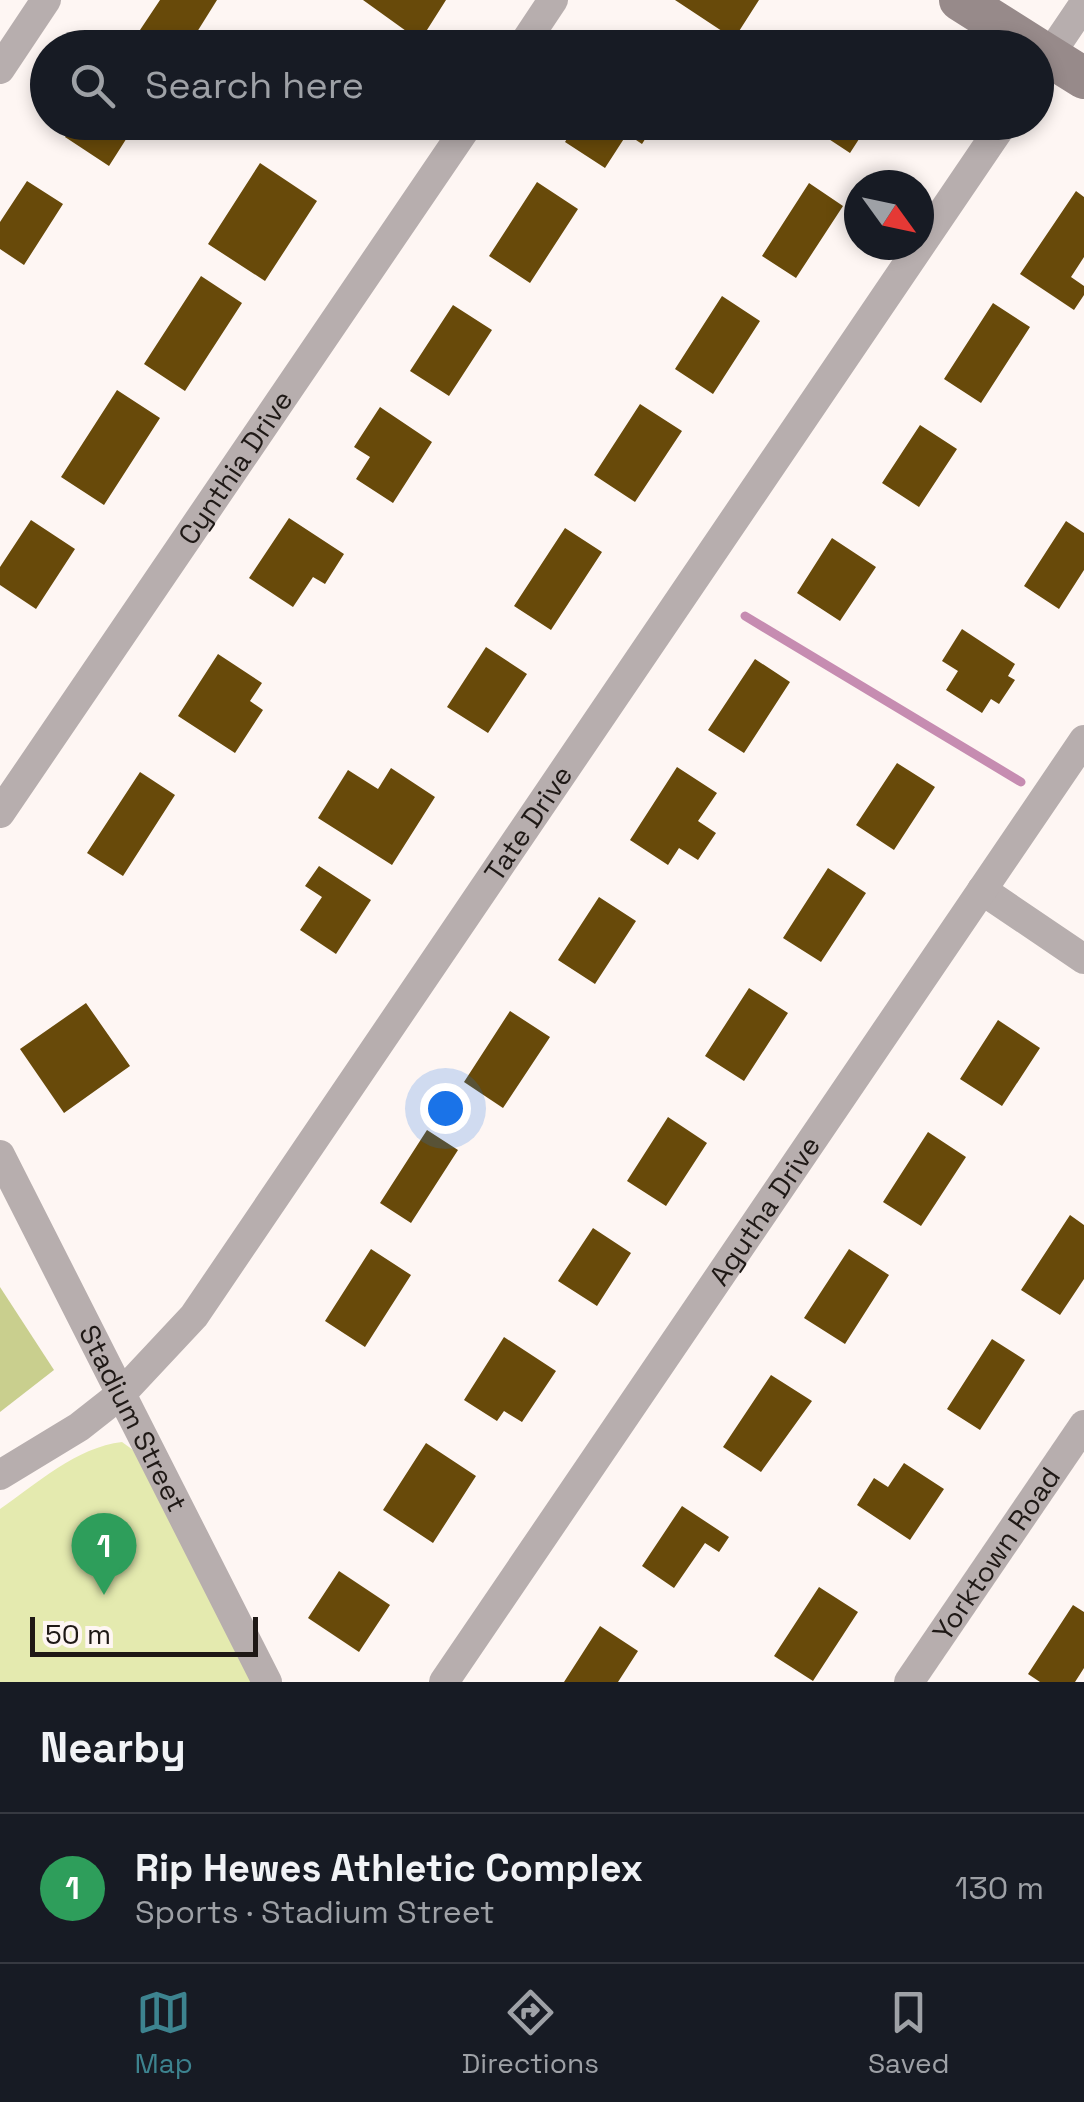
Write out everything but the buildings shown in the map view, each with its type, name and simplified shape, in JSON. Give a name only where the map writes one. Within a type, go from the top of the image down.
[{"type":"street","points":[[0,68],[46,0]]},
{"type":"street","points":[[532,30],[553,0]]},
{"type":"street","points":[[960,0],[1003,30]]},
{"type":"street","points":[[1054,52],[1084,4]]},
{"type":"street","name":"Cynthia Drive","points":[[0,813],[458,140]]},
{"type":"street","name":"Tate Drive","points":[[0,1475],[79,1427],[121,1394],[194,1316],[992,140]]},
{"type":"street","name":"Agutha Drive","points":[[444,1682],[1084,740]]},
{"type":"street","points":[[982,890],[1084,958]]},
{"type":"street","name":"Stadium Street","points":[[0,1155],[267,1682]]},
{"type":"street","name":"Yorktown Road","points":[[909,1682],[1084,1425]]},
{"type":"green space","points":[[0,1287],[54,1370],[0,1412]]},
{"type":"green space","points":[[122,1442],[133,1450],[254,1682],[0,1682],[0,1509],[73,1459]]},
{"type":"waterway","points":[[745,616],[1021,782]]},
{"type":"place","name":"Rip Hewes Athletic Complex","points":[[104,1595]]}]
